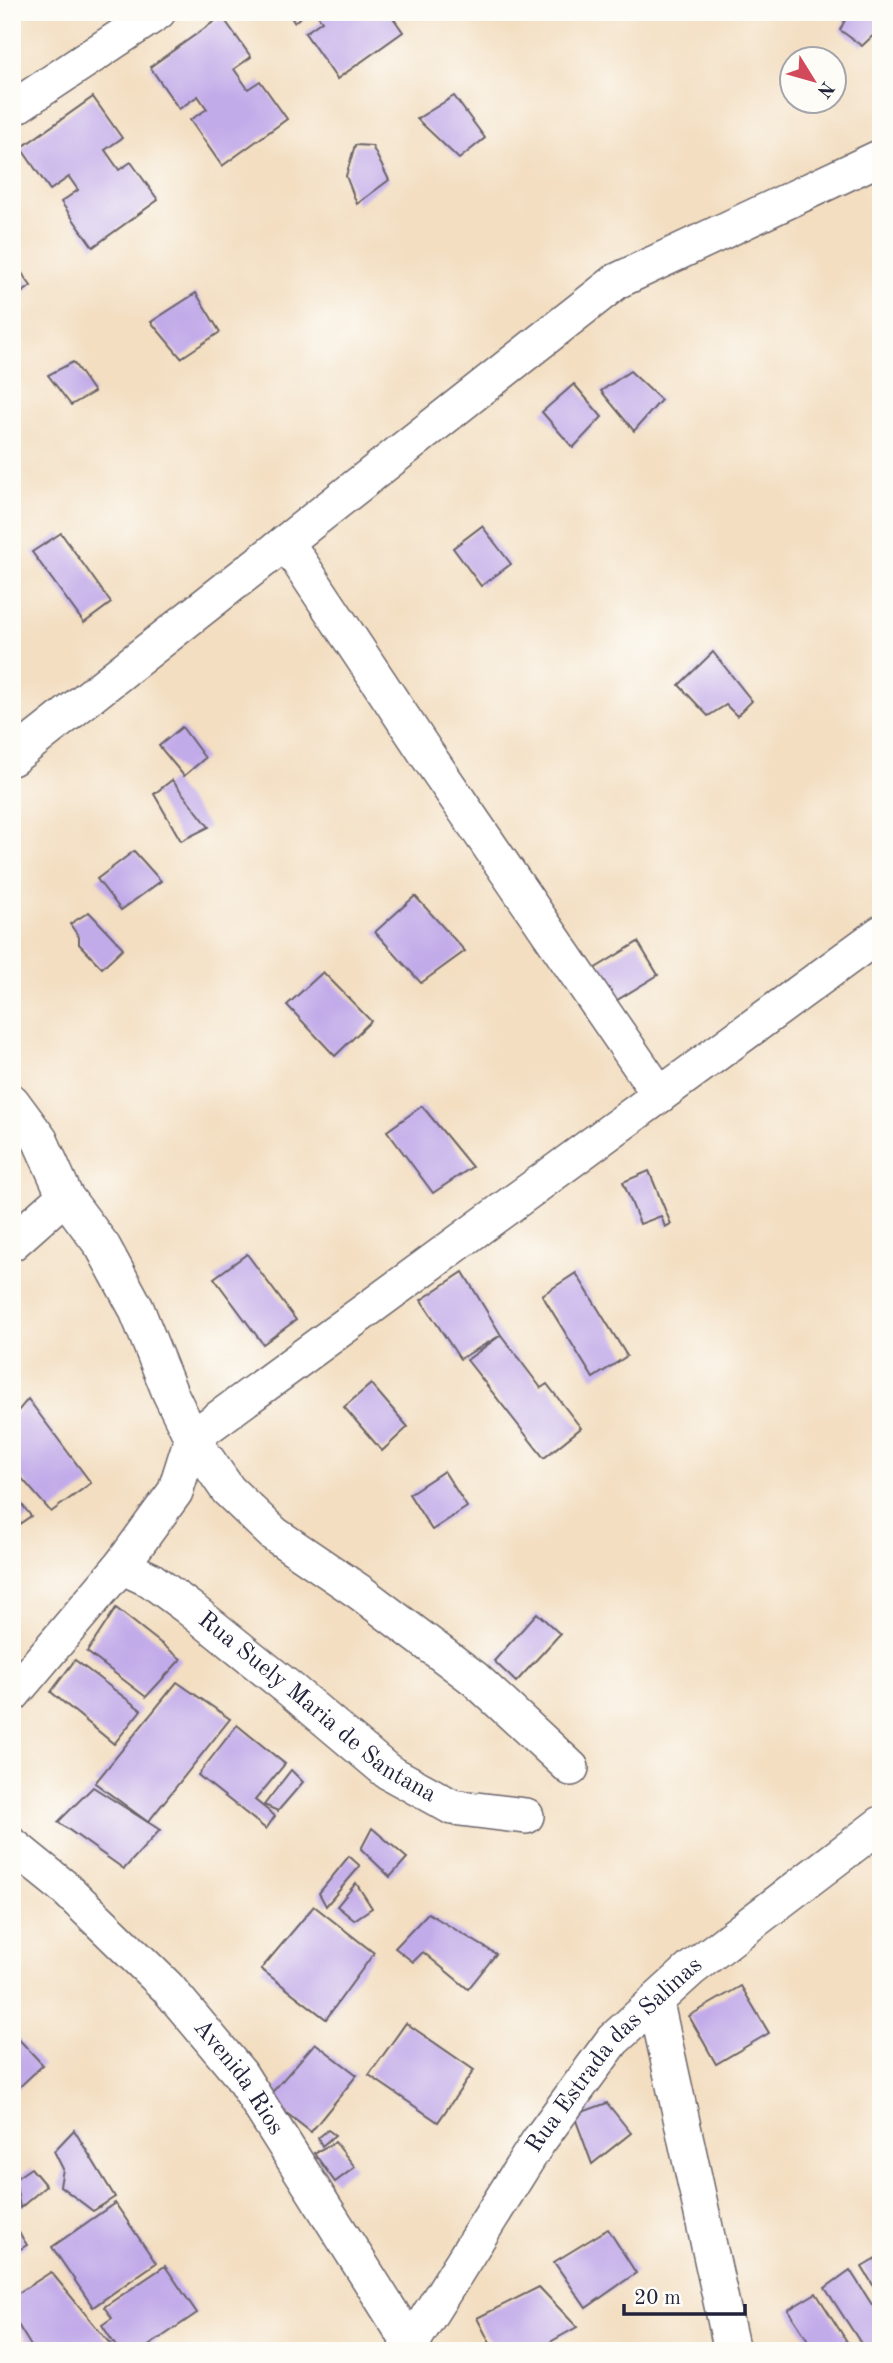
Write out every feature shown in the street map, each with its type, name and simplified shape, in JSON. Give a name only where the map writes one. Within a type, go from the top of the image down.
[{"type":"street","points":[[12,109],[158,12]]},
{"type":"street","points":[[12,758],[617,281],[881,157]]},
{"type":"street","points":[[286,542],[426,753],[660,1095]]},
{"type":"street","points":[[12,1695],[121,1566],[175,1492],[192,1438],[881,933]]},
{"type":"street","points":[[12,1102],[40,1140],[65,1196],[103,1247],[136,1308],[170,1393],[192,1438],[228,1490],[274,1534],[361,1593],[475,1679],[571,1768]]},
{"type":"street","points":[[12,1242],[65,1196]]},
{"type":"street","name":"Rua Suely Maria de Santana","points":[[121,1566],[151,1580],[189,1608],[387,1771],[452,1807],[526,1816]]},
{"type":"street","name":"Rua Estrada das Salinas","points":[[410,2349],[538,2142],[613,2040],[691,1969],[881,1824]]},
{"type":"street","name":"Avenida Rios","points":[[12,1845],[65,1888],[167,1987],[240,2074],[410,2349]]},
{"type":"street","points":[[656,2003],[733,2351]]},
{"type":"building","points":[[288,12],[308,12],[294,22]]},
{"type":"building","points":[[315,12],[389,12],[403,32],[337,79],[305,33],[322,21]]},
{"type":"building","points":[[849,12],[881,12],[881,28],[862,46],[840,30]]},
{"type":"building","points":[[222,16],[251,57],[234,69],[248,89],[260,81],[287,119],[222,166],[190,120],[207,109],[198,96],[179,109],[150,67]]},
{"type":"building","points":[[454,96],[485,138],[459,159],[417,119]]},
{"type":"building","points":[[93,97],[122,138],[105,150],[119,170],[131,162],[158,200],[93,247],[61,202],[78,190],[69,177],[50,190],[21,148]]},
{"type":"building","points":[[355,145],[372,146],[389,180],[357,204],[346,176]]},
{"type":"building","points":[[12,259],[31,286],[12,300]]},
{"type":"building","points":[[196,293],[220,332],[181,358],[151,322]]},
{"type":"building","points":[[73,362],[94,392],[71,405],[48,375]]},
{"type":"building","points":[[630,371],[661,400],[634,431],[601,391]]},
{"type":"building","points":[[574,384],[602,417],[573,448],[542,412]]},
{"type":"building","points":[[482,526],[511,564],[481,586],[453,548]]},
{"type":"building","points":[[61,533],[111,603],[84,623],[32,552]]},
{"type":"building","points":[[713,652],[752,701],[737,716],[726,705],[708,716],[679,685]]},
{"type":"building","points":[[182,727],[205,758],[184,776],[159,746]]},
{"type":"building","points":[[172,780],[209,827],[181,841],[154,794]]},
{"type":"building","points":[[134,851],[161,881],[121,910],[97,879]]},
{"type":"building","points":[[415,896],[465,951],[421,983],[375,932]]},
{"type":"building","points":[[89,912],[123,948],[102,968],[79,944],[79,937],[70,924]]},
{"type":"building","points":[[638,942],[658,975],[609,1005],[589,972]]},
{"type":"building","points":[[323,972],[371,1021],[335,1056],[287,1005]]},
{"type":"building","points":[[422,1106],[472,1167],[433,1193],[387,1131]]},
{"type":"building","points":[[649,1171],[671,1224],[665,1227],[661,1216],[640,1224],[623,1182]]},
{"type":"building","points":[[247,1254],[296,1320],[263,1344],[214,1278]]},
{"type":"building","points":[[463,1272],[501,1335],[460,1359],[421,1300]]},
{"type":"building","points":[[576,1273],[627,1356],[593,1378],[542,1295]]},
{"type":"building","points":[[501,1335],[541,1388],[547,1384],[581,1428],[544,1458],[467,1360]]},
{"type":"building","points":[[371,1384],[408,1427],[382,1451],[344,1407]]},
{"type":"building","points":[[28,1399],[91,1483],[51,1512],[12,1467],[12,1418]]},
{"type":"building","points":[[444,1471],[467,1507],[432,1530],[409,1494]]},
{"type":"building","points":[[12,1492],[31,1516],[12,1529]]},
{"type":"building","points":[[116,1608],[181,1659],[146,1697],[87,1652]]},
{"type":"building","points":[[537,1613],[560,1634],[516,1682],[494,1661]]},
{"type":"building","points":[[75,1660],[141,1710],[114,1744],[51,1692]]},
{"type":"building","points":[[177,1682],[230,1719],[148,1822],[95,1783]]},
{"type":"building","points":[[237,1725],[285,1764],[255,1800],[275,1816],[266,1829],[198,1775]]},
{"type":"building","points":[[291,1770],[303,1782],[278,1811],[264,1805]]},
{"type":"building","points":[[93,1787],[160,1830],[124,1869],[58,1822]]},
{"type":"building","points":[[372,1828],[407,1858],[390,1877],[361,1849]]},
{"type":"building","points":[[349,1856],[360,1866],[326,1906],[319,1893]]},
{"type":"building","points":[[356,1883],[372,1908],[354,1920],[337,1906]]},
{"type":"building","points":[[314,1906],[374,1953],[326,2019],[261,1969]]},
{"type":"building","points":[[428,1913],[496,1954],[468,1989],[423,1952],[413,1962],[395,1948]]},
{"type":"building","points":[[741,1986],[769,2033],[716,2064],[689,2016]]},
{"type":"building","points":[[406,2023],[474,2070],[438,2122],[369,2075]]},
{"type":"building","points":[[12,2032],[43,2065],[12,2094]]},
{"type":"building","points":[[315,2043],[357,2075],[311,2132],[267,2098]]},
{"type":"building","points":[[607,2103],[631,2133],[592,2164],[574,2115]]},
{"type":"building","points":[[74,2130],[115,2197],[93,2211],[60,2186],[63,2169],[54,2151]]},
{"type":"building","points":[[328,2130],[335,2135],[322,2146],[318,2138]]},
{"type":"building","points":[[335,2142],[355,2167],[335,2182],[314,2153]]},
{"type":"building","points":[[31,2168],[46,2186],[20,2208],[15,2179]]},
{"type":"building","points":[[115,2203],[156,2263],[93,2307],[52,2247]]},
{"type":"building","points":[[12,2222],[27,2245],[12,2254]]},
{"type":"building","points":[[608,2229],[636,2273],[586,2308],[554,2262]]},
{"type":"building","points":[[881,2256],[881,2298],[862,2267]]},
{"type":"building","points":[[165,2266],[197,2313],[141,2351],[119,2351],[102,2325],[112,2318],[104,2307]]},
{"type":"building","points":[[850,2270],[881,2319],[881,2351],[866,2351],[825,2288]]},
{"type":"building","points":[[51,2272],[111,2345],[102,2351],[34,2351],[12,2315],[12,2297]]},
{"type":"building","points":[[539,2287],[577,2327],[534,2351],[494,2351],[477,2318]]},
{"type":"building","points":[[816,2293],[853,2351],[815,2351],[788,2310]]}]
